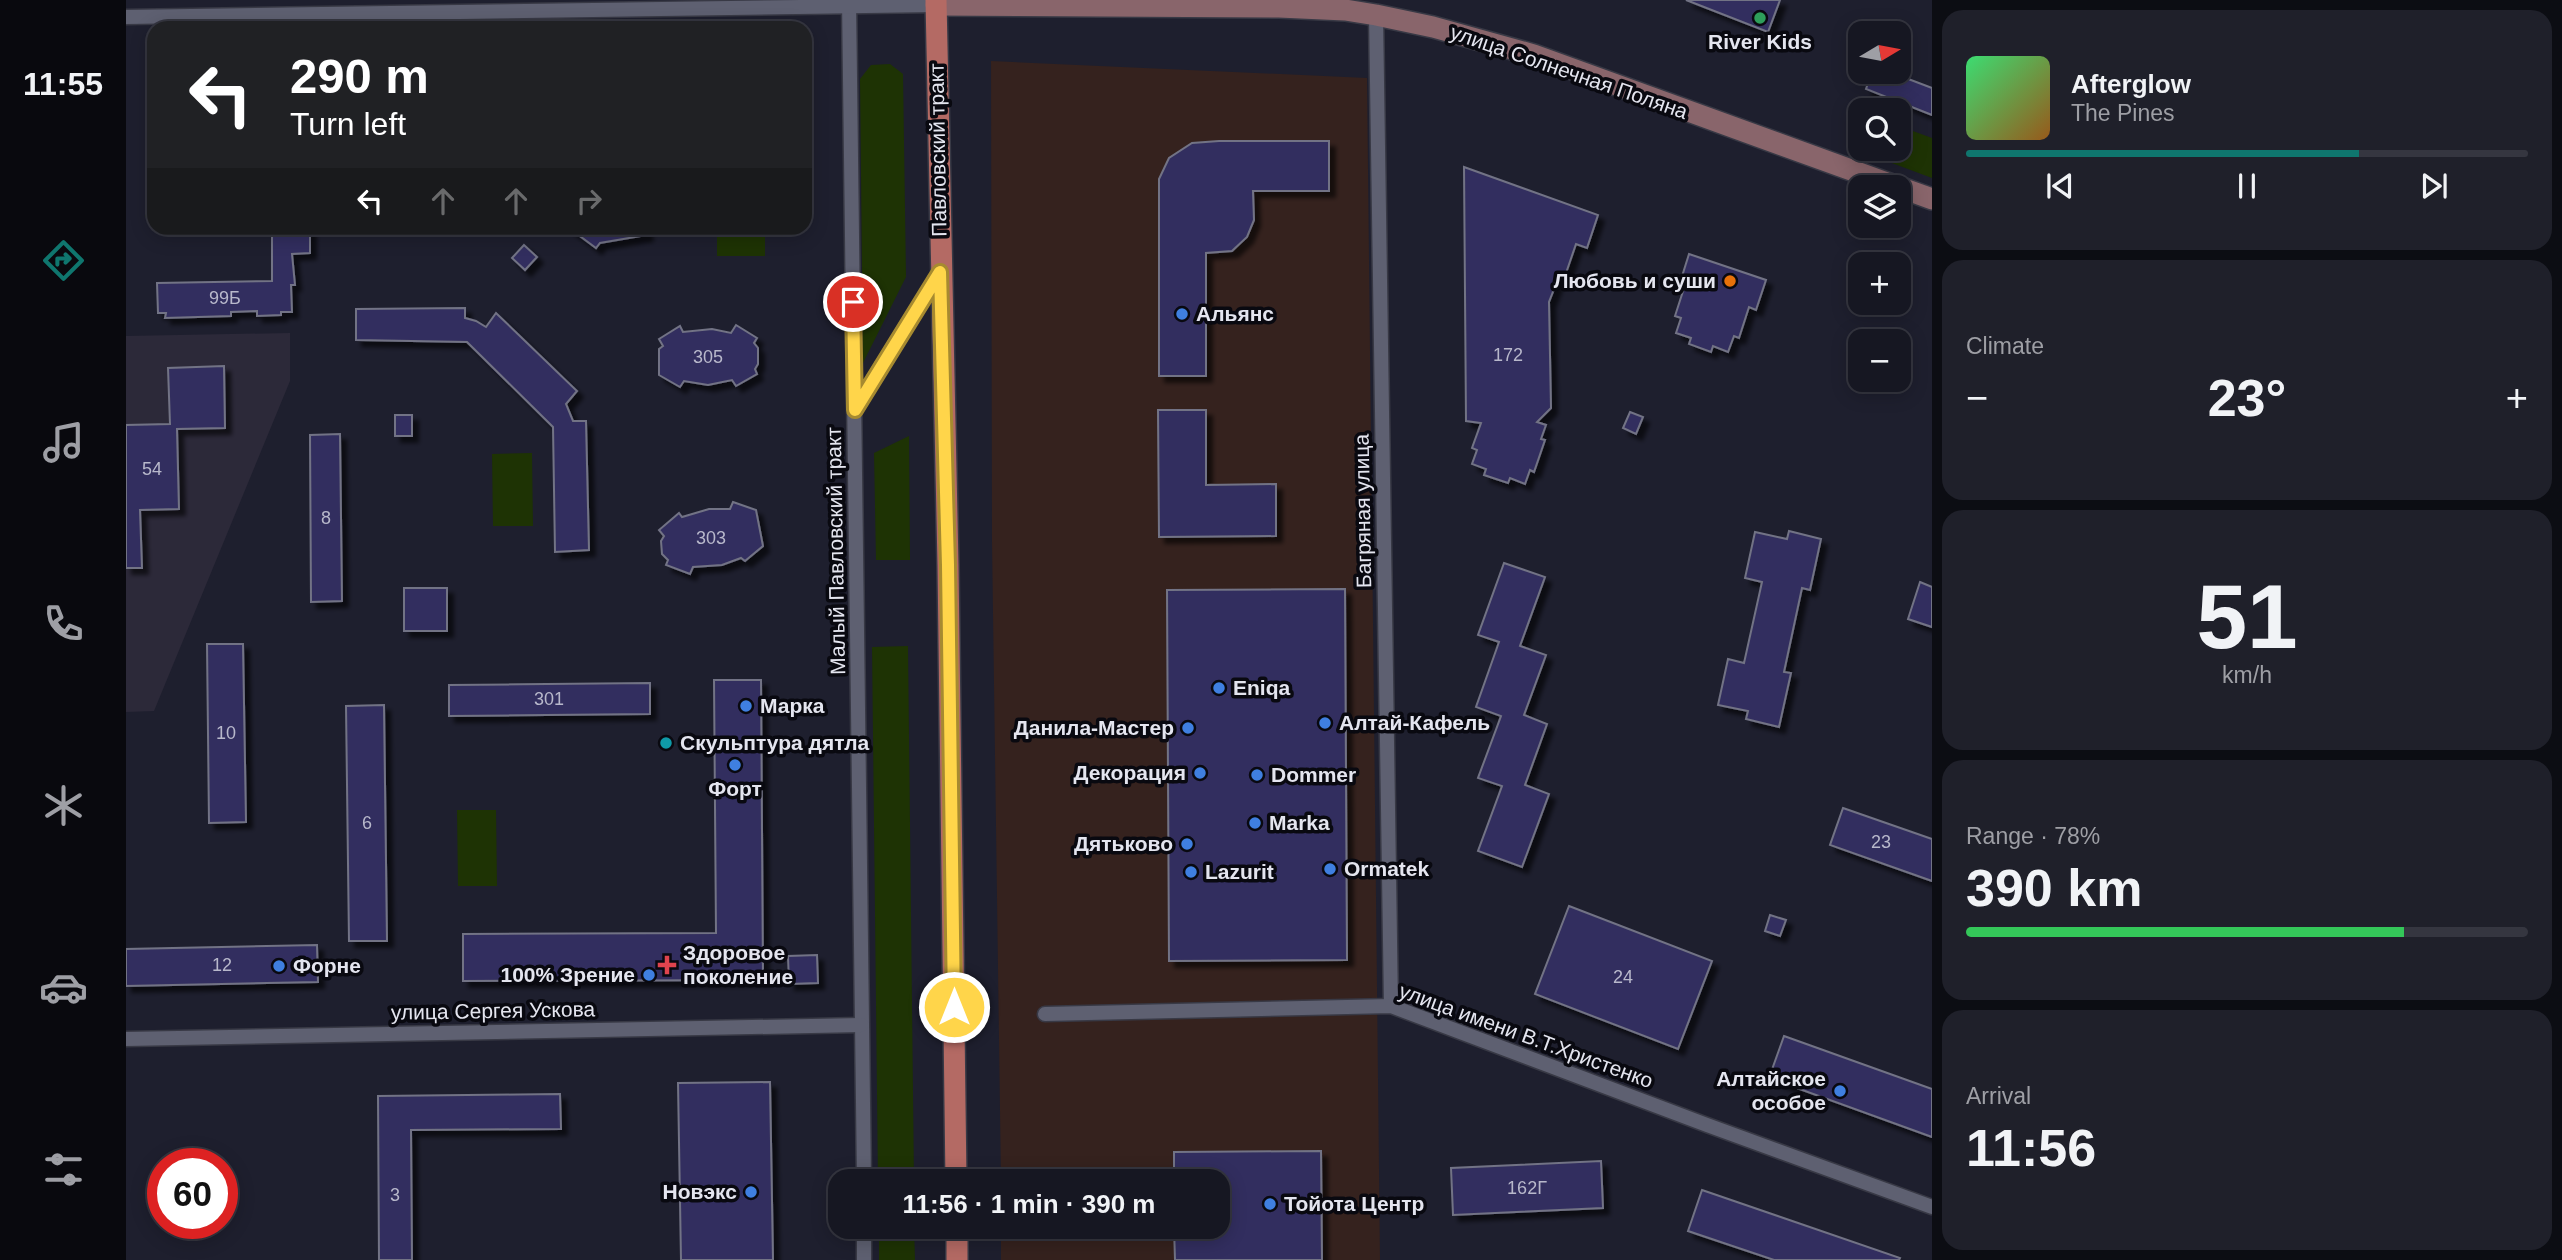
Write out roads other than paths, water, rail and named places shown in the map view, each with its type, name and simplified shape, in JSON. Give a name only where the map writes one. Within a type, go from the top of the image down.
[{"type":"main road","name":"Павловский тракт","points":[[936,3],[948,565],[956,1169]]},
{"type":"main road","points":[[957,1239],[957,1260]]},
{"type":"street","name":"Малый Павловский тракт","points":[[849,3],[864,1169]]},
{"type":"street","points":[[126,17],[936,3]]},
{"type":"street","name":"улица Солнечная Поляна","points":[[936,3],[1279,7],[1345,10],[1376,15],[1433,27],[1534,55],[1866,175]]},
{"type":"street","name":"Багряная улица","points":[[1376,15],[1391,1006]]},
{"type":"street","name":"улица Солнечная Поляна","points":[[1911,191],[1932,199]]},
{"type":"street","points":[[855,410],[940,272]]},
{"type":"street","name":"улица имени В.Т.Христенко","points":[[1045,1014],[1391,1006],[1932,1207]]},
{"type":"street","name":"улица Сергея Ускова","points":[[126,1039],[861,1025]]},
{"type":"street","points":[[864,1239],[864,1260]]},
{"type":"place","name":"River Kids","points":[[1760,18]]},
{"type":"place","name":"Любовь и суши","points":[[1730,281]]},
{"type":"place","name":"Альянс","points":[[1182,314]]},
{"type":"place","name":"Eniqa","points":[[1219,688]]},
{"type":"place","name":"Марка","points":[[746,706]]},
{"type":"place","name":"Алтай-Кафель","points":[[1325,723]]},
{"type":"place","name":"Данила-Мастер","points":[[1188,728]]},
{"type":"place","name":"Скульптура дятла","points":[[666,743]]},
{"type":"place","name":"Форт","points":[[735,765]]},
{"type":"place","name":"Декорация","points":[[1200,773]]},
{"type":"place","name":"Dommer","points":[[1257,775]]},
{"type":"place","name":"Marka","points":[[1255,823]]},
{"type":"place","name":"Дятьково","points":[[1187,844]]},
{"type":"place","name":"Ormatek","points":[[1330,869]]},
{"type":"place","name":"Lazurit","points":[[1191,872]]},
{"type":"place","name":"Здоровое поколение","points":[[667,965]]},
{"type":"place","name":"Форне","points":[[279,966]]},
{"type":"place","name":"100% Зрение","points":[[649,975]]},
{"type":"place","name":"Алтайское особое","points":[[1840,1091]]},
{"type":"place","name":"Новэкс","points":[[751,1192]]},
{"type":"place","name":"Тойота Центр","points":[[1270,1204]]}]
